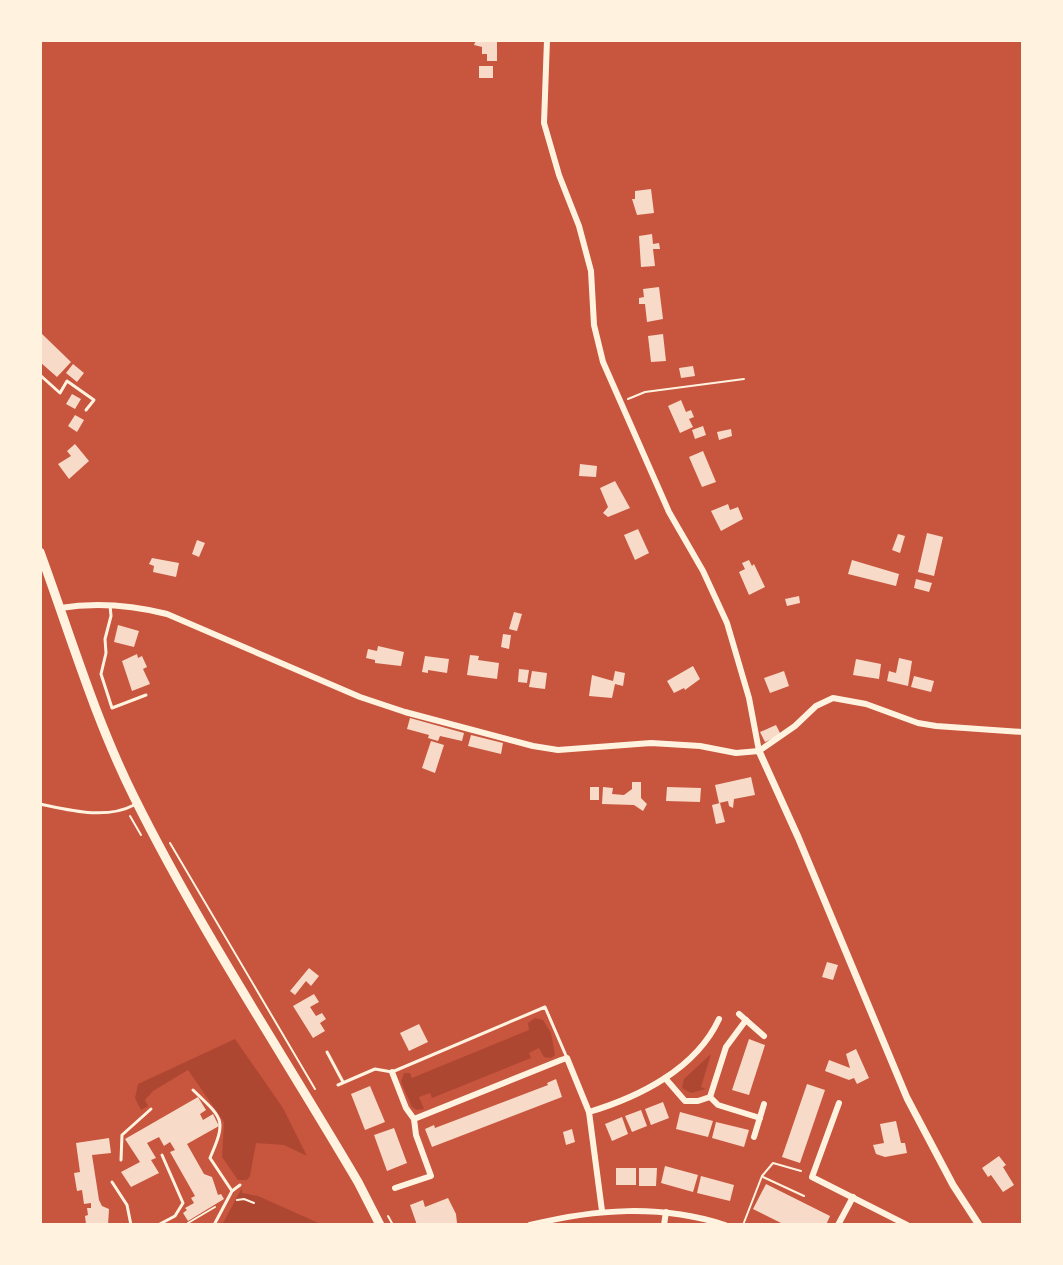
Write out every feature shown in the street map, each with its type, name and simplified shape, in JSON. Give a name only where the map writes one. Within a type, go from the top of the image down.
[{"type":"main road","points":[[40,552],[115,756],[137,803],[184,890],[351,1169],[380,1225]]},
{"type":"street","points":[[547,40],[544,123],[591,271],[594,325],[603,362],[669,512],[703,571],[727,623],[749,698],[759,751],[907,1098],[953,1185],[979,1225]]},
{"type":"street","points":[[60,608],[138,606],[167,614],[360,697],[533,746],[581,750],[651,743],[700,746],[736,753],[759,751],[795,726],[816,706],[833,698],[866,704],[918,723],[1023,732]]},
{"type":"street","points":[[739,1014],[764,1036]]},
{"type":"street","points":[[589,1112],[665,1078],[705,1042],[719,1019]]},
{"type":"street","points":[[710,1097],[726,1047],[746,1020]]},
{"type":"street","points":[[414,1119],[567,1058],[589,1112],[602,1211]]},
{"type":"street","points":[[392,1072],[406,1108],[414,1119],[416,1135],[431,1176],[395,1188]]},
{"type":"street","points":[[665,1078],[685,1101],[710,1097]]},
{"type":"street","points":[[710,1097],[718,1105],[760,1118]]},
{"type":"street","points":[[839,1103],[812,1177],[907,1225]]},
{"type":"street","points":[[754,1137],[764,1104]]},
{"type":"street","points":[[838,1225],[853,1197]]},
{"type":"street","points":[[530,1225],[602,1211],[666,1212],[725,1225]]},
{"type":"street","points":[[664,1225],[666,1212]]},
{"type":"lane","points":[[40,375],[60,393],[67,381],[94,400],[86,410]]},
{"type":"lane","points":[[110,605],[111,616],[101,674],[112,708],[146,695]]},
{"type":"lane","points":[[40,804],[110,812],[127,809],[137,803]]},
{"type":"lane","points":[[338,1085],[375,1069],[392,1072],[545,1007],[567,1058]]},
{"type":"lane","points":[[327,1052],[343,1082]]},
{"type":"lane","points":[[193,1090],[215,1111],[222,1125],[210,1158],[232,1191]]},
{"type":"lane","points":[[121,1160],[122,1135],[151,1109]]},
{"type":"lane","points":[[158,1225],[175,1216],[183,1203],[162,1155]]},
{"type":"lane","points":[[112,1182],[127,1205],[131,1225]]},
{"type":"lane","points":[[214,1225],[232,1191],[240,1185]]},
{"type":"path","points":[[621,402],[645,392],[744,379]]},
{"type":"path","points":[[171,845],[315,1089]]},
{"type":"path","points":[[743,1225],[762,1176],[773,1163],[801,1171]]},
{"type":"path","points":[[762,1176],[804,1196]]},
{"type":"path","points":[[235,1197],[237,1201],[244,1199],[254,1203]]},
{"type":"path","points":[[188,1223],[227,1202]]},
{"type":"path","points":[[385,1211],[393,1225]]},
{"type":"shaded area","points":[[535,1018],[543,1020],[551,1033],[555,1055],[551,1058],[544,1057],[539,1048],[529,1053],[531,1058],[432,1098],[430,1093],[419,1097],[424,1109],[412,1107],[401,1082],[404,1073],[410,1073],[412,1078],[529,1030],[528,1023]]},
{"type":"shaded area","points":[[235,1039],[283,1108],[307,1156],[284,1145],[256,1143],[247,1180],[238,1180],[222,1157],[224,1122],[188,1070],[153,1091],[145,1100],[148,1106],[141,1110],[135,1098],[138,1084]]},
{"type":"shaded area","points":[[711,1054],[701,1087],[706,1089],[691,1093],[682,1088],[684,1079]]},
{"type":"shaded area","points":[[242,1188],[242,1193],[258,1196],[323,1225],[222,1225]]},
{"type":"building","points":[[476,40],[497,40],[497,61],[487,61],[482,47],[474,45]]},
{"type":"building","points":[[479,66],[493,66],[493,78],[479,78]]},
{"type":"building","points":[[651,189],[654,213],[637,215],[632,199],[635,199],[635,191]]},
{"type":"building","points":[[652,234],[653,244],[659,243],[660,249],[653,249],[655,266],[641,267],[639,236]]},
{"type":"building","points":[[659,287],[663,319],[647,322],[645,304],[639,304],[639,298],[644,297],[643,289]]},
{"type":"building","points":[[40,332],[71,362],[57,377],[40,362]]},
{"type":"building","points":[[663,334],[666,361],[651,362],[648,336]]},
{"type":"building","points":[[73,364],[84,373],[77,382],[66,373]]},
{"type":"building","points":[[693,366],[695,376],[681,378],[679,368]]},
{"type":"building","points":[[72,394],[81,399],[75,409],[66,404]]},
{"type":"building","points":[[681,400],[686,412],[691,410],[694,417],[689,419],[693,427],[680,433],[668,406]]},
{"type":"building","points":[[75,415],[84,420],[77,432],[68,426]]},
{"type":"building","points":[[703,426],[706,435],[695,439],[692,430]]},
{"type":"building","points":[[731,429],[732,436],[719,440],[717,432]]},
{"type":"building","points":[[75,444],[89,461],[69,479],[58,464],[71,456],[67,451]]},
{"type":"building","points":[[703,451],[716,482],[702,487],[689,457]]},
{"type":"building","points":[[580,464],[597,466],[596,477],[579,476]]},
{"type":"building","points":[[615,481],[630,508],[608,517],[603,513],[608,507],[600,488]]},
{"type":"building","points":[[728,504],[730,510],[738,507],[743,519],[721,531],[711,511]]},
{"type":"building","points":[[638,529],[649,553],[635,560],[624,535]]},
{"type":"building","points":[[927,533],[943,537],[934,576],[918,572]]},
{"type":"building","points":[[898,534],[905,536],[900,553],[892,550]]},
{"type":"building","points":[[197,540],[205,543],[199,557],[192,554]]},
{"type":"building","points":[[152,558],[179,563],[176,577],[153,572],[154,566],[149,564]]},
{"type":"building","points":[[749,560],[765,587],[749,595],[739,572],[745,569],[742,563]]},
{"type":"building","points":[[852,560],[899,574],[896,586],[848,574]]},
{"type":"building","points":[[916,579],[932,583],[929,592],[914,588]]},
{"type":"building","points":[[799,596],[800,603],[787,606],[785,599]]},
{"type":"building","points":[[514,612],[522,614],[517,631],[509,629]]},
{"type":"building","points":[[118,625],[139,631],[134,647],[114,642]]},
{"type":"building","points":[[503,634],[511,635],[509,649],[501,647]]},
{"type":"building","points":[[378,646],[404,652],[401,666],[375,663],[375,660],[366,658],[368,649],[377,651]]},
{"type":"building","points":[[137,654],[138,658],[142,656],[147,667],[143,669],[150,684],[132,691],[122,661]]},
{"type":"building","points":[[470,655],[479,656],[478,660],[499,663],[497,679],[467,675]]},
{"type":"building","points":[[425,656],[449,659],[447,673],[422,672]]},
{"type":"building","points":[[899,658],[912,661],[908,686],[887,681],[889,671],[896,673]]},
{"type":"building","points":[[856,659],[881,664],[879,679],[853,675]]},
{"type":"building","points":[[693,666],[700,679],[685,690],[674,693],[667,681]]},
{"type":"building","points":[[519,669],[529,670],[527,683],[518,682]]},
{"type":"building","points":[[532,671],[547,673],[545,689],[529,687]]},
{"type":"building","points":[[615,671],[625,673],[623,686],[615,684],[612,698],[589,696],[592,675],[613,681]]},
{"type":"building","points":[[784,671],[789,686],[770,693],[764,678]]},
{"type":"building","points":[[914,676],[934,681],[931,692],[911,687]]},
{"type":"building","points":[[410,718],[464,733],[462,741],[440,736],[438,741],[407,729]]},
{"type":"building","points":[[776,725],[781,735],[765,742],[760,732]]},
{"type":"building","points":[[471,735],[503,743],[501,754],[468,746]]},
{"type":"building","points":[[431,741],[444,745],[435,773],[422,768]]},
{"type":"building","points":[[751,777],[755,795],[734,799],[733,808],[728,801],[719,803],[715,785]]},
{"type":"building","points":[[632,782],[641,782],[641,798],[647,804],[643,811],[634,805],[602,804],[603,787],[613,788],[612,794],[624,795],[632,789]]},
{"type":"building","points":[[590,787],[599,787],[599,800],[590,800]]},
{"type":"building","points":[[667,787],[701,788],[700,802],[666,801]]},
{"type":"building","points":[[720,803],[725,822],[716,824],[712,805]]},
{"type":"building","points":[[827,962],[838,965],[833,980],[822,977]]},
{"type":"building","points":[[309,968],[319,976],[311,986],[306,981],[295,995],[290,991]]},
{"type":"building","points":[[314,994],[319,1002],[310,1007],[316,1016],[322,1013],[326,1019],[320,1023],[325,1031],[313,1038],[293,1006]]},
{"type":"building","points":[[419,1024],[428,1042],[409,1051],[400,1033]]},
{"type":"building","points":[[749,1039],[765,1045],[749,1095],[732,1090]]},
{"type":"building","points":[[856,1049],[869,1078],[857,1084],[854,1078],[849,1080],[825,1071],[829,1060],[850,1068],[846,1054]]},
{"type":"building","points":[[556,1079],[562,1097],[432,1147],[425,1129],[434,1125],[435,1128],[548,1085]]},
{"type":"building","points":[[807,1084],[825,1090],[800,1163],[782,1157]]},
{"type":"building","points":[[370,1086],[385,1122],[365,1130],[351,1094]]},
{"type":"building","points":[[198,1097],[206,1110],[200,1114],[203,1120],[213,1114],[219,1126],[187,1144],[204,1174],[212,1177],[218,1195],[221,1194],[224,1199],[188,1221],[183,1213],[194,1203],[191,1198],[195,1196],[170,1152],[175,1150],[170,1142],[164,1146],[159,1137],[147,1143],[156,1158],[151,1160],[159,1173],[131,1187],[121,1172],[140,1162],[125,1139]]},
{"type":"building","points":[[663,1102],[669,1118],[651,1125],[645,1109]]},
{"type":"building","points":[[641,1110],[647,1126],[632,1132],[625,1116]]},
{"type":"building","points":[[680,1112],[713,1121],[708,1137],[676,1129]]},
{"type":"building","points":[[622,1117],[628,1134],[612,1141],[605,1124]]},
{"type":"building","points":[[896,1121],[901,1143],[905,1143],[907,1153],[885,1157],[876,1154],[873,1145],[884,1143],[880,1124]]},
{"type":"building","points":[[716,1122],[749,1130],[744,1147],[712,1138]]},
{"type":"building","points":[[394,1128],[407,1163],[387,1171],[374,1135]]},
{"type":"building","points":[[572,1129],[575,1142],[566,1145],[563,1132]]},
{"type":"building","points":[[109,1138],[111,1153],[92,1155],[99,1200],[102,1206],[109,1209],[108,1225],[86,1224],[85,1216],[91,1203],[84,1204],[82,1190],[77,1191],[74,1173],[80,1172],[76,1143]]},
{"type":"building","points":[[999,1156],[1014,1185],[1003,1192],[982,1168]]},
{"type":"building","points":[[665,1166],[698,1175],[693,1192],[661,1183]]},
{"type":"building","points":[[616,1168],[636,1168],[636,1185],[616,1185]]},
{"type":"building","points":[[639,1168],[657,1168],[656,1186],[639,1186]]},
{"type":"building","points":[[701,1176],[734,1185],[730,1201],[697,1193]]},
{"type":"building","points":[[766,1184],[830,1216],[826,1225],[785,1225],[753,1209]]},
{"type":"building","points":[[448,1198],[456,1214],[455,1225],[417,1225],[410,1205],[423,1200],[425,1207]]}]
